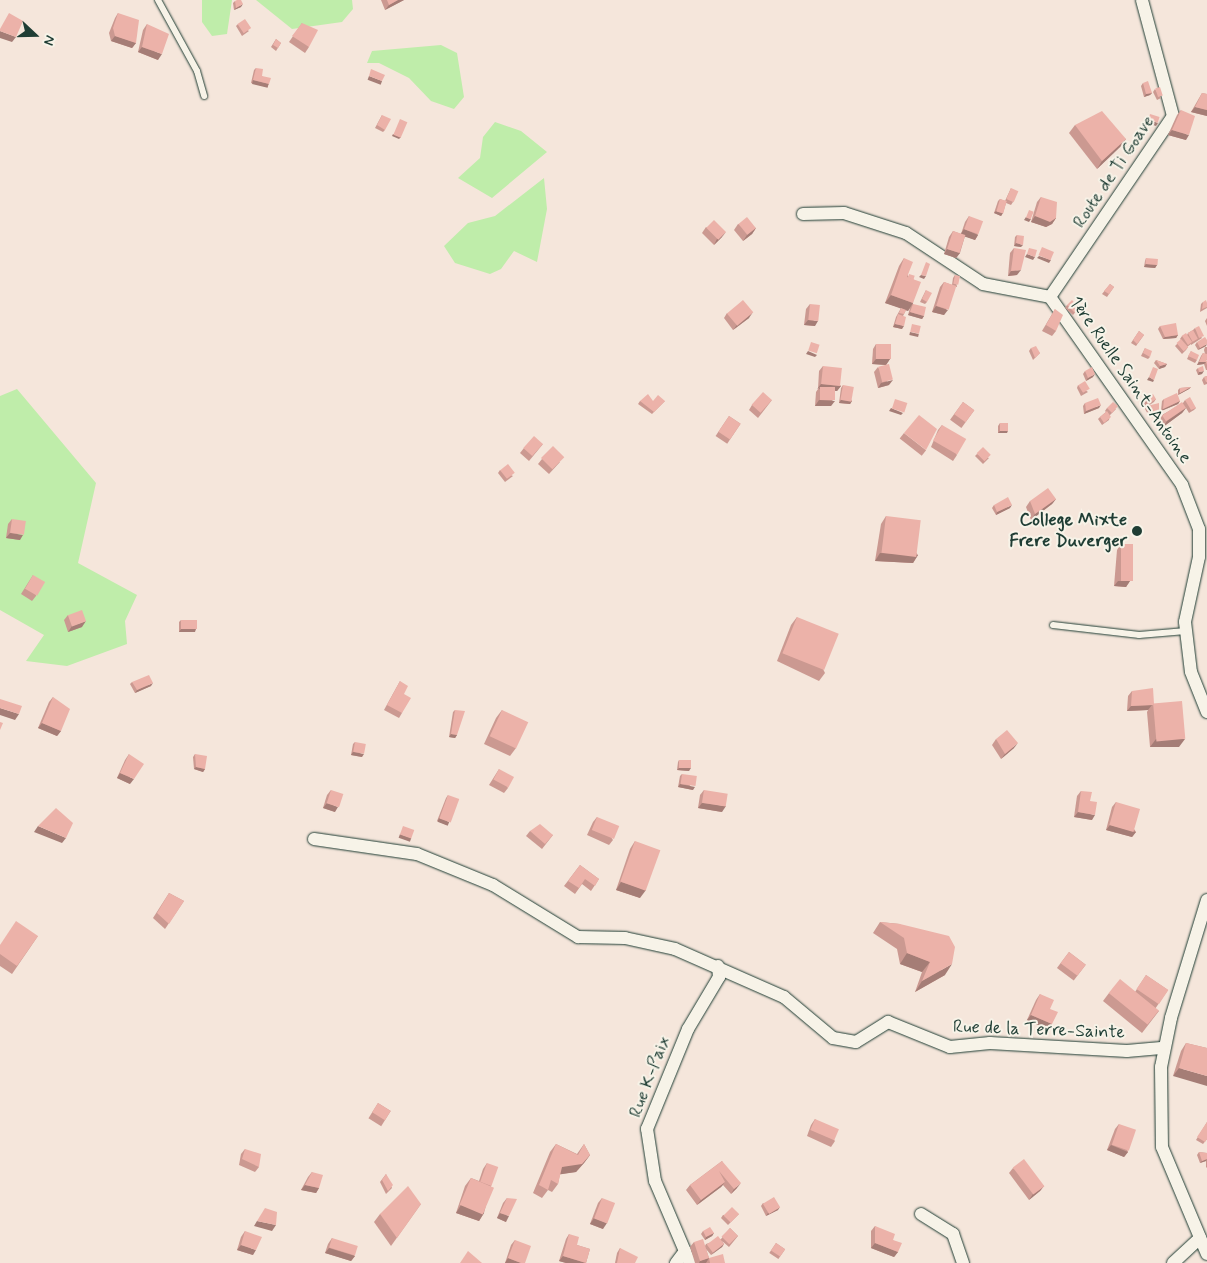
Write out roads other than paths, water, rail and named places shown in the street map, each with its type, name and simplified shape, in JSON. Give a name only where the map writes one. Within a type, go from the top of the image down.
[{"type":"street","name":"Route de Ti Goave","points":[[1050,297],[1173,116],[1142,0]]},
{"type":"street","name":"1ère Ruelle Saint-Antoine","points":[[803,214],[844,213],[906,233],[984,284],[1050,297],[1182,485],[1203,532],[1203,555],[1186,631],[1191,672],[1207,712]]},
{"type":"street","name":"Rue de la Terre-Sainte","points":[[314,839],[417,854],[493,885],[578,937],[625,938],[675,949],[718,966],[784,997],[833,1038],[856,1042],[888,1022],[950,1047],[990,1043],[1127,1051],[1164,1048]]},
{"type":"street","points":[[1207,900],[1164,1048],[1162,1147],[1202,1235],[1207,1254]]},
{"type":"street","name":"Rue K-Paix","points":[[690,1263],[655,1181],[647,1129],[688,1029],[719,978],[718,966]]},
{"type":"street","points":[[921,1214],[953,1234],[963,1263]]},
{"type":"street","points":[[1173,1263],[1183,1249],[1202,1235]]},
{"type":"street","points":[[676,1263],[685,1251]]},
{"type":"lane","points":[[158,0],[197,71],[204,96]]},
{"type":"lane","points":[[1053,625],[1139,635],[1186,631]]},
{"type":"place","name":"College Mixte Frere Duverger","points":[[1137,531]]}]
